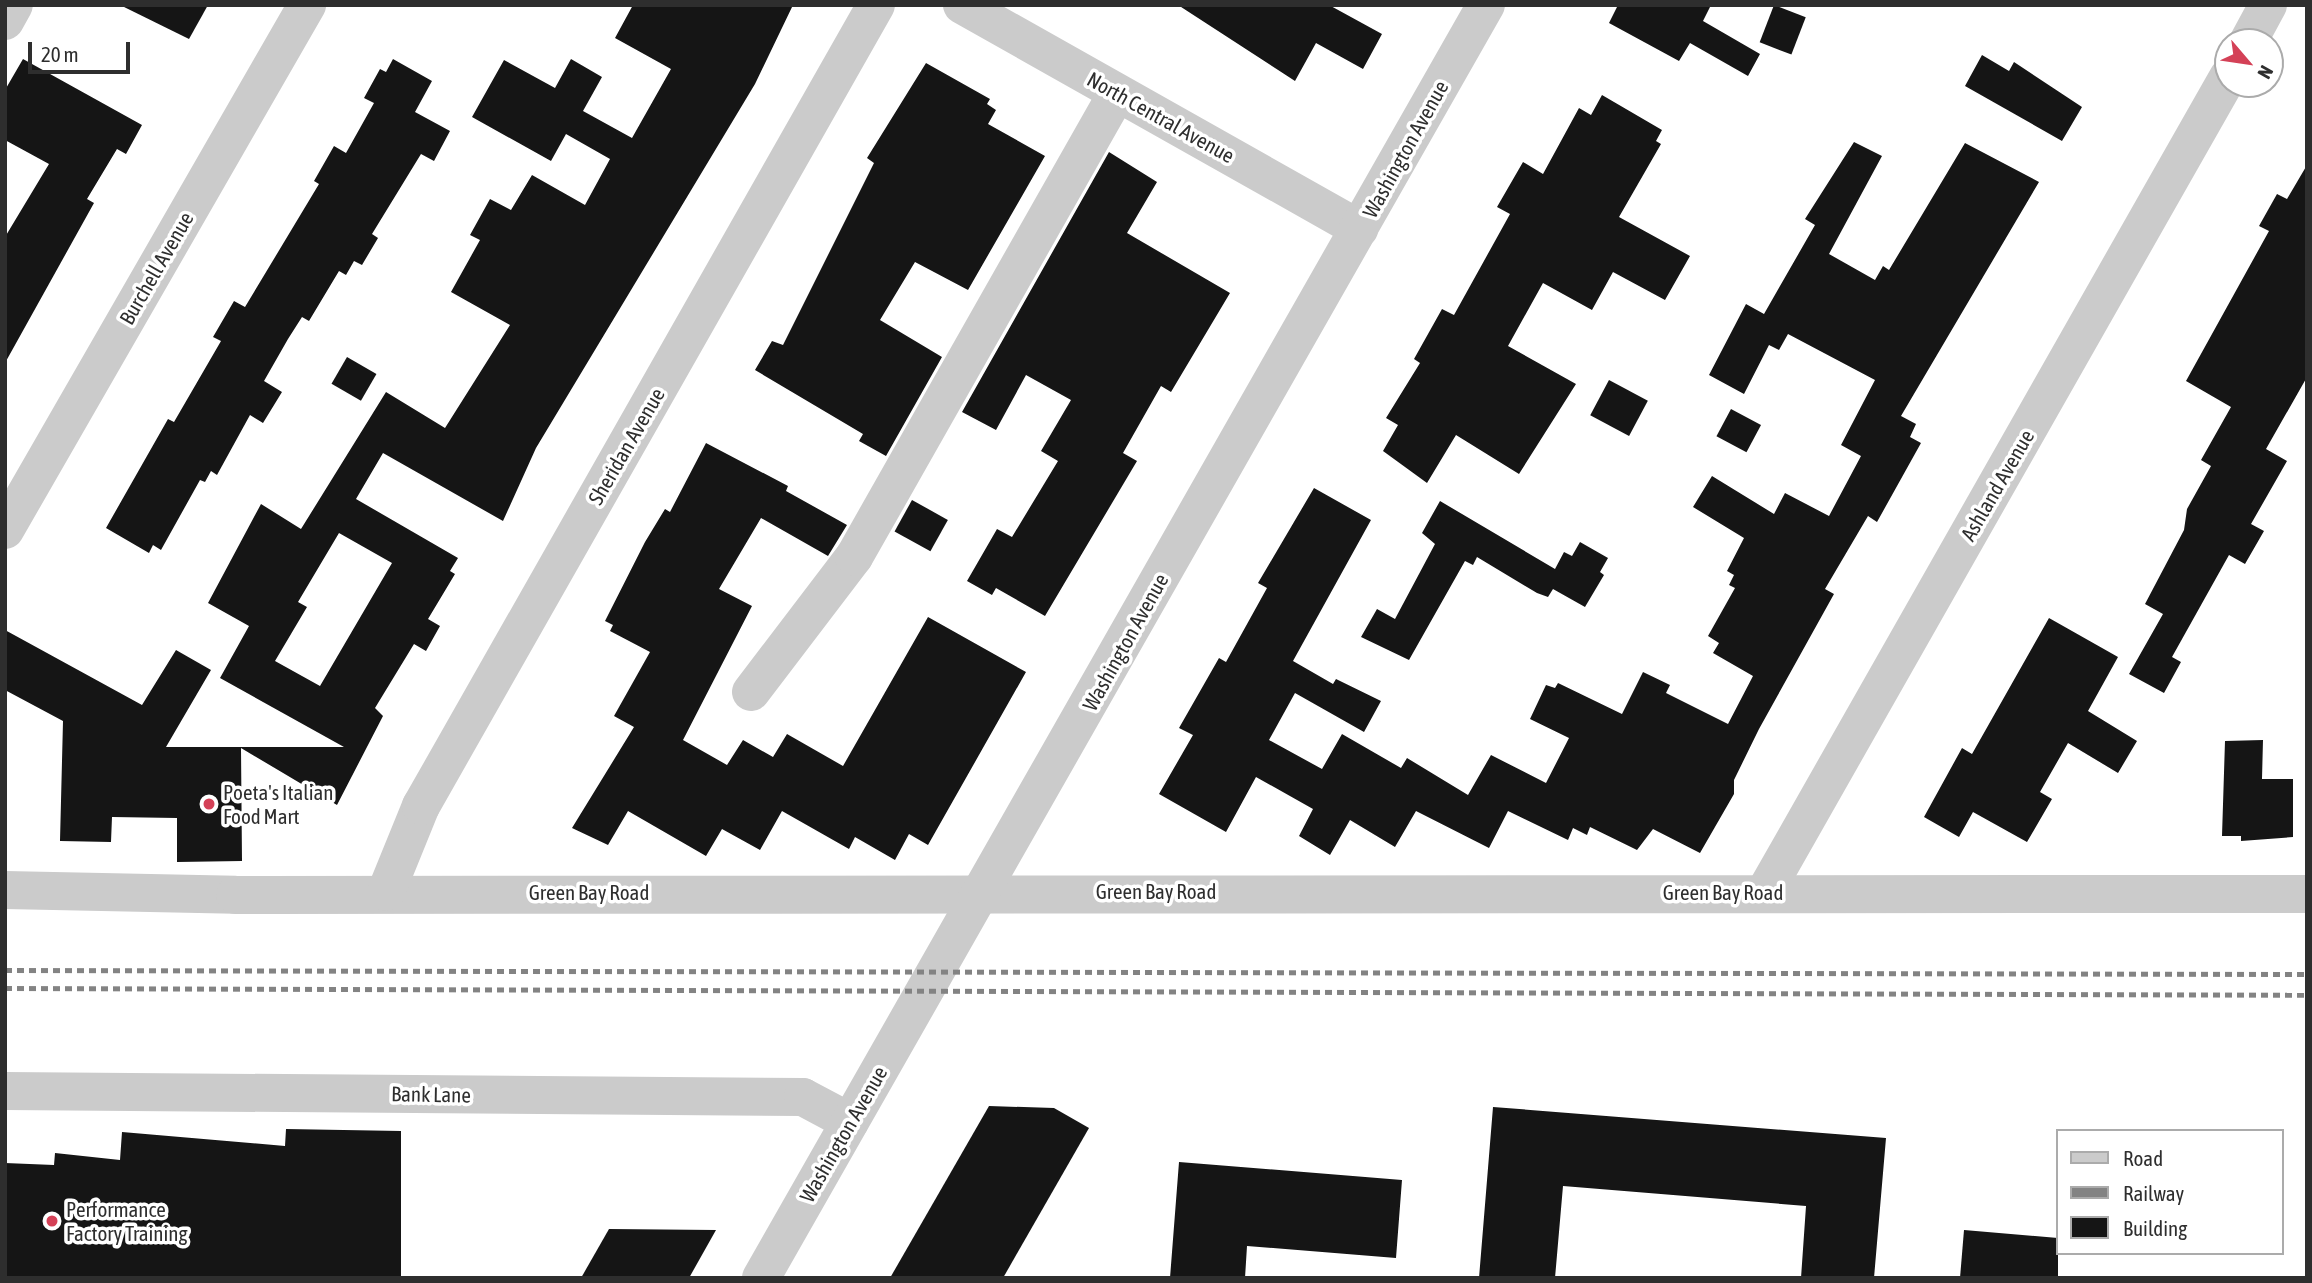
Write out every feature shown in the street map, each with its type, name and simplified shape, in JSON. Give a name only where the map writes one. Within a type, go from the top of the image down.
[{"type":"street","points":[[5,21],[14,5]]},
{"type":"street","name":"Burchell Avenue","points":[[5,530],[307,5]]},
{"type":"street","name":"Sheridan Avenue","points":[[386,892],[421,806],[876,5]]},
{"type":"street","name":"North Central Avenue","points":[[962,5],[1359,229]]},
{"type":"street","name":"Washington Avenue","points":[[761,1278],[1486,5]]},
{"type":"street","points":[[2256,28],[2269,5]]},
{"type":"street","points":[[751,692],[854,557],[1117,93]]},
{"type":"street","name":"Ashland Avenue","points":[[1765,892],[2216,98]]},
{"type":"street","name":"Green Bay Road","points":[[5,890],[2307,894]]},
{"type":"street","name":"Bank Lane","points":[[5,1091],[808,1098],[850,1122]]},
{"type":"building","points":[[120,5],[208,5],[189,39]]},
{"type":"building","points":[[633,5],[793,5],[755,84],[536,448],[503,521],[383,453],[356,499],[458,558],[450,571],[455,574],[428,619],[440,626],[426,651],[414,644],[375,708],[383,716],[337,805],[241,748],[242,861],[177,862],[177,818],[112,817],[111,842],[60,841],[63,721],[5,690],[5,630],[142,705],[176,650],[211,670],[166,747],[344,747],[220,678],[249,626],[208,603],[261,504],[301,529],[386,392],[445,428],[510,325],[451,292],[480,240],[470,235],[490,199],[511,210],[532,175],[585,205],[610,159],[566,134],[551,161],[472,117],[504,60],[555,88],[571,59],[602,77],[583,111],[632,138],[671,69],[615,38]],"holes":[[[339,533],[392,563],[320,686],[275,661],[307,607],[298,602]]]},
{"type":"building","points":[[1178,5],[1329,5],[1382,34],[1363,69],[1316,43],[1295,81]]},
{"type":"building","points":[[1618,5],[1711,5],[1703,21],[1760,54],[1748,76],[1690,43],[1679,61],[1609,23]]},
{"type":"building","points":[[1774,5],[1806,17],[1791,55],[1760,42]]},
{"type":"building","points":[[1982,55],[2009,71],[2014,62],[2082,107],[2062,141],[1965,86]]},
{"type":"building","points":[[23,59],[142,125],[126,154],[117,149],[87,199],[94,203],[5,363],[5,237],[49,164],[5,140],[5,90]]},
{"type":"building","points":[[393,59],[432,81],[415,112],[450,131],[434,161],[421,154],[372,234],[378,238],[362,265],[354,261],[346,275],[339,271],[309,321],[302,317],[264,381],[282,392],[263,423],[250,415],[217,475],[211,471],[205,482],[200,480],[161,550],[153,545],[149,553],[106,528],[168,419],[174,422],[221,341],[213,337],[234,301],[245,307],[319,184],[314,181],[334,146],[346,153],[374,103],[364,98],[380,69],[386,72]]},
{"type":"building","points":[[926,63],[990,99],[987,104],[996,110],[988,124],[1045,156],[968,290],[915,262],[880,320],[942,357],[886,456],[859,441],[863,434],[755,370],[772,341],[783,345],[874,163],[867,158]]},
{"type":"building","points":[[1602,95],[1662,130],[1656,141],[1661,144],[1619,217],[1690,256],[1665,300],[1613,272],[1592,310],[1543,283],[1508,346],[1576,384],[1519,474],[1456,435],[1427,483],[1383,451],[1398,425],[1386,418],[1420,363],[1414,359],[1442,309],[1454,315],[1510,214],[1497,207],[1523,162],[1543,174],[1579,108],[1591,115]]},
{"type":"building","points":[[1854,142],[1882,156],[1829,254],[1875,280],[1883,266],[1889,270],[1965,143],[2039,182],[1901,416],[1916,424],[1910,437],[1921,443],[1877,522],[1868,516],[1825,589],[1834,594],[1759,729],[1734,780],[1734,794],[1700,853],[1653,829],[1637,850],[1590,827],[1587,835],[1573,828],[1568,840],[1508,811],[1489,848],[1416,811],[1395,847],[1350,820],[1330,855],[1299,836],[1313,809],[1256,777],[1226,832],[1159,794],[1193,735],[1179,728],[1219,658],[1226,662],[1267,588],[1258,583],[1314,488],[1371,520],[1293,661],[1333,684],[1336,679],[1381,701],[1364,732],[1295,693],[1269,740],[1322,769],[1342,734],[1401,768],[1407,758],[1468,795],[1491,755],[1546,783],[1569,738],[1530,719],[1546,685],[1555,688],[1558,683],[1622,714],[1643,672],[1670,685],[1666,693],[1728,724],[1753,676],[1713,653],[1719,643],[1708,636],[1735,588],[1729,585],[1734,575],[1727,571],[1744,538],[1693,507],[1712,476],[1774,514],[1785,493],[1829,516],[1861,456],[1841,445],[1875,380],[1788,334],[1779,350],[1769,345],[1744,394],[1709,375],[1746,304],[1764,314],[1815,225],[1805,219]]},
{"type":"building","points":[[1109,152],[1157,182],[1127,233],[1230,293],[1171,392],[1161,386],[1123,453],[1137,461],[1045,616],[996,588],[992,595],[967,581],[997,529],[1012,537],[1058,461],[1041,451],[1071,400],[1026,375],[996,430],[962,412]]},
{"type":"building","points":[[2307,165],[2307,377],[2266,449],[2287,461],[2251,524],[2264,531],[2245,564],[2229,555],[2172,657],[2181,662],[2164,693],[2129,674],[2163,614],[2145,604],[2184,530],[2187,509],[2211,466],[2201,460],[2231,407],[2186,381],[2269,231],[2259,226],[2277,194],[2287,199]]},
{"type":"building","points":[[347,357],[376,374],[361,401],[332,384]]},
{"type":"building","points":[[1609,380],[1648,401],[1629,436],[1590,415]]},
{"type":"building","points":[[1731,409],[1761,425],[1746,452],[1716,436]]},
{"type":"building","points":[[706,443],[788,486],[786,491],[847,525],[828,556],[761,518],[719,589],[752,606],[683,740],[727,765],[743,740],[773,757],[787,734],[843,766],[928,617],[1026,672],[928,845],[909,834],[895,860],[855,837],[849,849],[782,811],[760,850],[722,829],[706,856],[628,811],[608,845],[572,828],[634,727],[614,716],[650,652],[610,631],[613,625],[605,621],[645,542],[665,509],[670,512]]},
{"type":"building","points":[[912,500],[948,520],[930,551],[895,531]]},
{"type":"building","points":[[1440,501],[1555,569],[1564,552],[1572,556],[1580,542],[1608,558],[1600,572],[1604,575],[1585,607],[1553,589],[1548,597],[1537,593],[1477,557],[1473,565],[1465,561],[1409,660],[1361,637],[1377,609],[1395,619],[1435,544],[1422,533]]},
{"type":"building","points":[[2049,618],[2118,657],[2088,711],[2137,741],[2118,773],[2068,743],[2040,792],[2052,799],[2027,842],[1973,812],[1959,837],[1924,817],[1962,748],[1972,754]]},
{"type":"building","points":[[2263,740],[2262,779],[2293,779],[2293,837],[2241,841],[2241,836],[2222,836],[2225,741]]},
{"type":"building","points":[[989,1106],[1054,1108],[1089,1128],[1003,1278],[890,1278]]},
{"type":"building","points":[[1493,1107],[1886,1138],[1874,1278],[1801,1278],[1806,1206],[1563,1186],[1555,1278],[1479,1278]]},
{"type":"building","points":[[286,1129],[401,1131],[401,1278],[5,1278],[5,1163],[54,1165],[55,1153],[120,1160],[122,1132],[285,1146]]},
{"type":"building","points":[[1179,1162],[1402,1180],[1396,1258],[1247,1246],[1245,1278],[1170,1278]]},
{"type":"building","points":[[609,1229],[716,1230],[689,1278],[581,1278]]},
{"type":"building","points":[[1964,1230],[2056,1238],[2058,1278],[1960,1278]]},
{"type":"railway","points":[[5,970],[2307,974]]},
{"type":"railway","points":[[5,988],[2307,995]]},
{"type":"place","name":"Poeta's Italian Food Mart","points":[[209,804]]},
{"type":"place","name":"Performance Factory Training","points":[[52,1221]]}]
